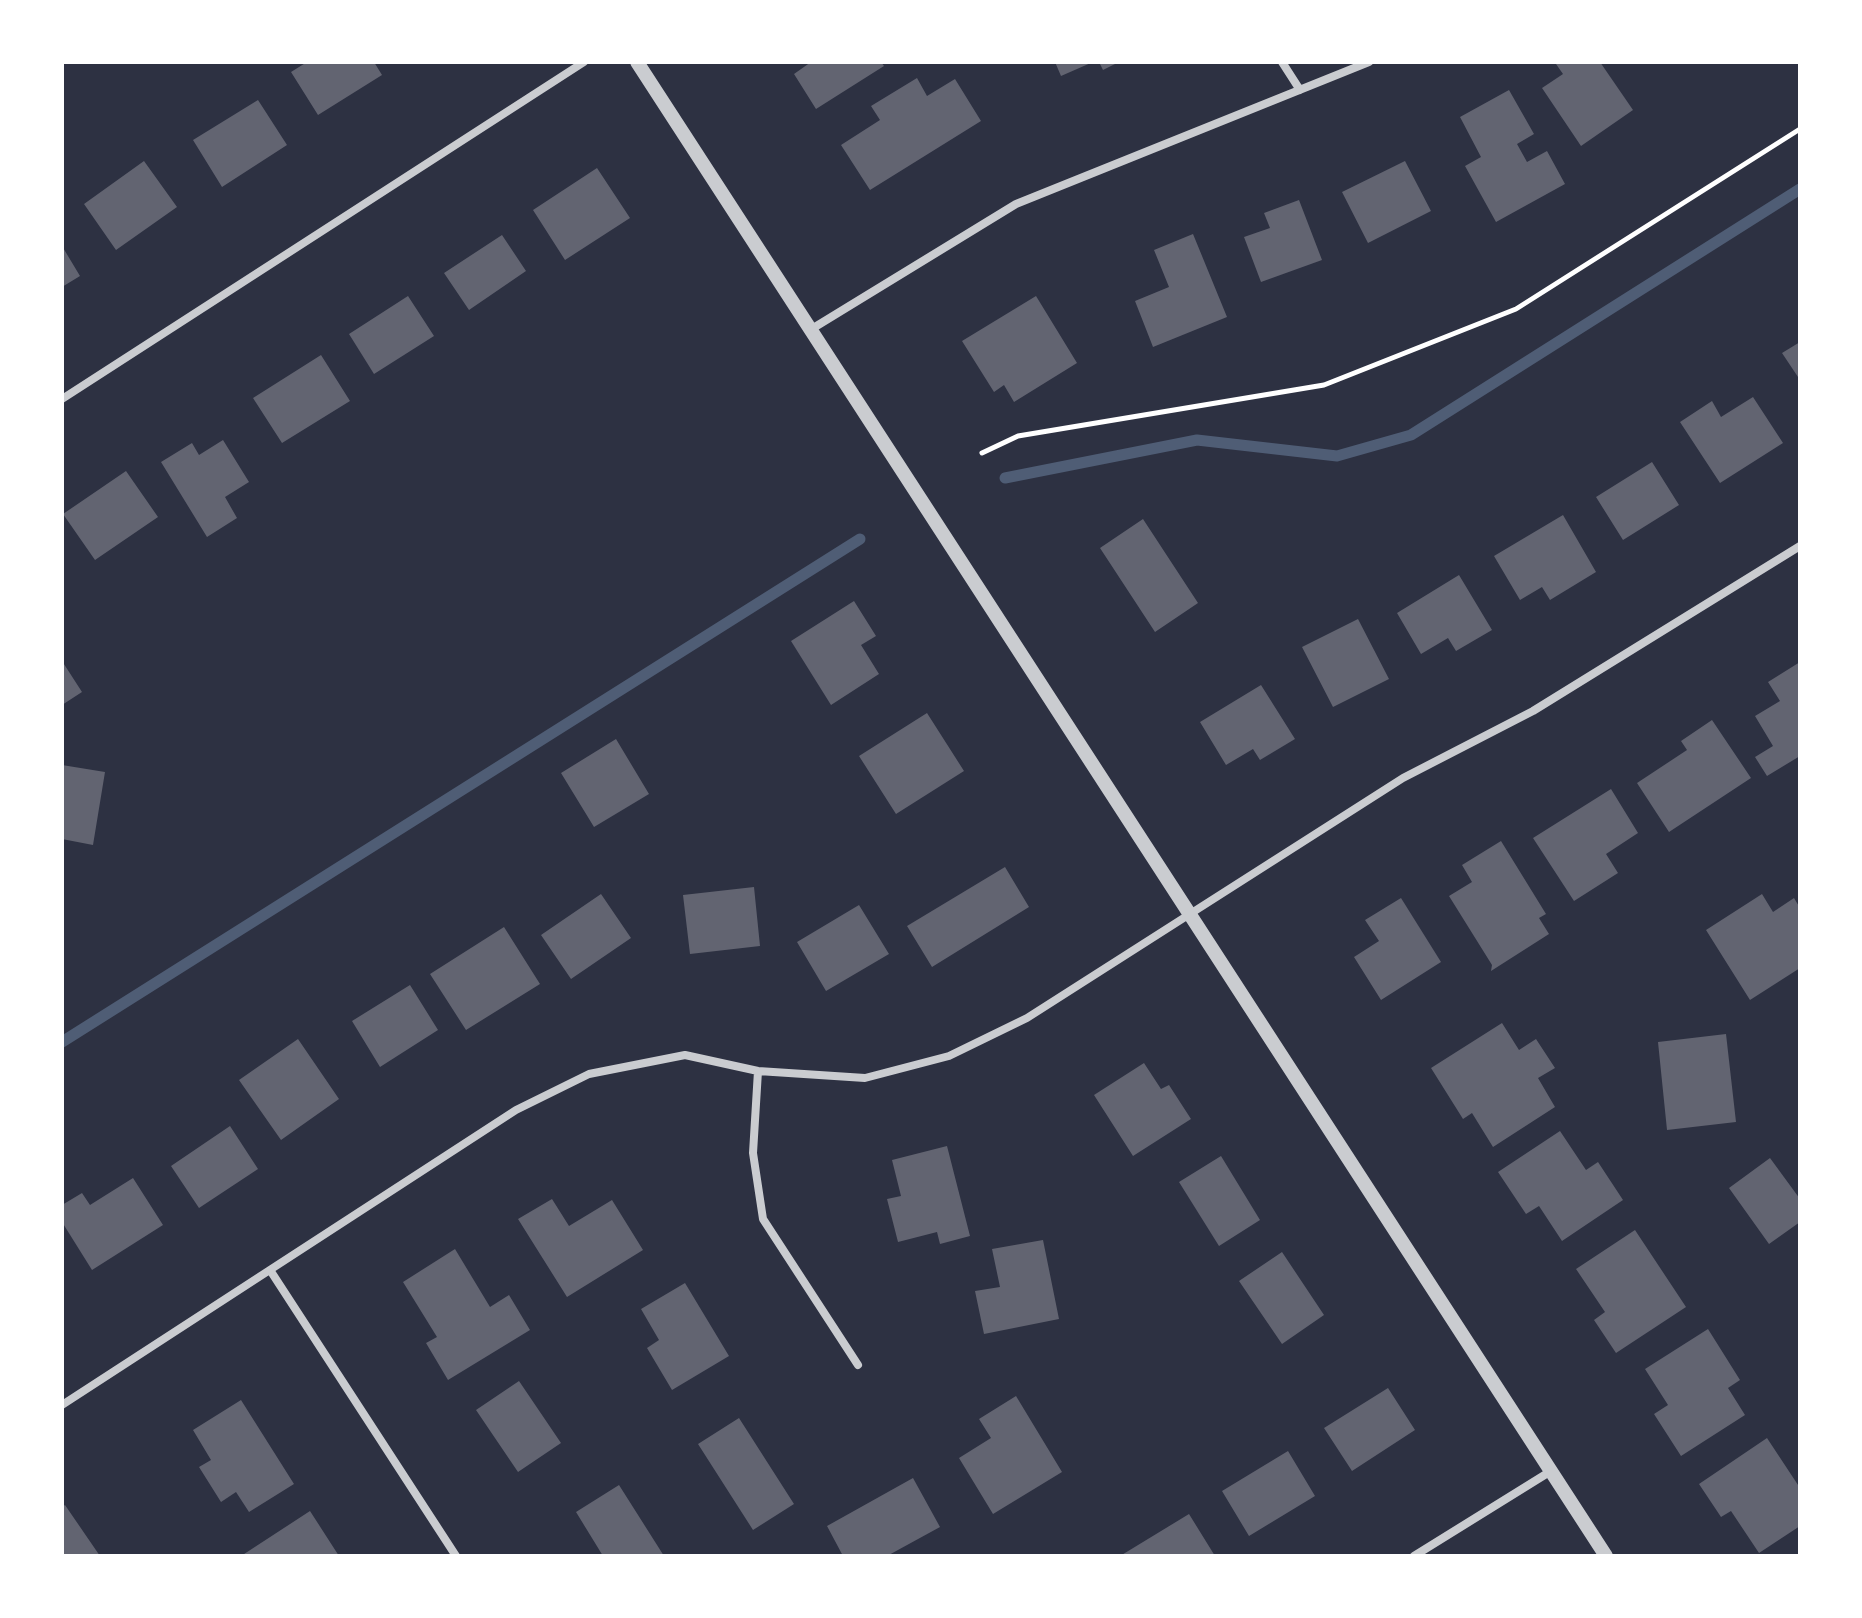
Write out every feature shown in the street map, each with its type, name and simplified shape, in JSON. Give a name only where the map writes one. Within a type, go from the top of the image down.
[{"type":"street","points":[[62,399],[584,62]]},
{"type":"street","points":[[637,62],[1606,1556]]},
{"type":"street","points":[[1282,62],[1300,90]]},
{"type":"street","points":[[810,330],[1016,204],[1369,62]]},
{"type":"street","points":[[62,1405],[516,1110],[589,1074],[685,1055],[758,1071],[865,1078],[949,1056],[1027,1018],[1403,778],[1533,711],[1800,546]]},
{"type":"street","points":[[758,1071],[753,1153],[763,1219],[858,1365]]},
{"type":"street","points":[[270,1270],[456,1556]]},
{"type":"street","points":[[1414,1556],[1551,1471]]},
{"type":"path","points":[[982,453],[1018,436],[1324,385],[1516,309],[1800,129]]},
{"type":"building","points":[[307,62],[374,62],[382,75],[318,115],[291,72]]},
{"type":"building","points":[[811,62],[881,62],[884,66],[816,109],[794,74]]},
{"type":"building","points":[[1055,62],[1093,62],[1061,76]]},
{"type":"building","points":[[1099,62],[1119,62],[1103,70]]},
{"type":"building","points":[[1600,62],[1633,110],[1581,146],[1542,88],[1563,74],[1556,64]]},
{"type":"building","points":[[917,78],[927,96],[955,79],[981,121],[870,190],[841,145],[880,120],[871,106]]},
{"type":"building","points":[[1509,90],[1534,134],[1517,144],[1527,162],[1547,151],[1565,184],[1496,222],[1465,166],[1481,157],[1460,117]]},
{"type":"building","points":[[258,100],[287,145],[222,187],[193,140]]},
{"type":"building","points":[[144,161],[177,207],[116,250],[84,204]]},
{"type":"building","points":[[1405,161],[1431,211],[1368,243],[1342,192]]},
{"type":"building","points":[[597,168],[630,218],[565,260],[533,210]]},
{"type":"building","points":[[1299,200],[1322,260],[1261,282],[1244,237],[1270,228],[1264,213]]},
{"type":"building","points":[[1193,234],[1227,317],[1153,347],[1135,301],[1169,287],[1154,250]]},
{"type":"building","points":[[502,235],[526,271],[469,310],[444,273]]},
{"type":"building","points":[[62,246],[80,276],[62,287]]},
{"type":"building","points":[[408,296],[434,336],[374,374],[349,334]]},
{"type":"building","points":[[1036,296],[1077,363],[1014,402],[1004,385],[994,392],[962,341]]},
{"type":"building","points":[[1800,342],[1800,380],[1782,353]]},
{"type":"building","points":[[321,355],[350,401],[282,443],[253,398]]},
{"type":"building","points":[[1753,397],[1783,443],[1720,483],[1680,422],[1712,401],[1721,417]]},
{"type":"building","points":[[223,440],[249,482],[225,497],[237,518],[207,537],[161,462],[192,443],[199,455]]},
{"type":"building","points":[[1652,462],[1679,505],[1623,540],[1596,497]]},
{"type":"building","points":[[126,471],[158,517],[95,560],[63,514]]},
{"type":"building","points":[[1563,515],[1596,572],[1550,600],[1542,587],[1520,600],[1494,556]]},
{"type":"building","points":[[1143,519],[1198,603],[1155,632],[1100,548]]},
{"type":"building","points":[[1459,575],[1492,630],[1456,651],[1448,638],[1421,654],[1397,613]]},
{"type":"building","points":[[854,601],[876,636],[861,645],[879,674],[831,705],[791,641]]},
{"type":"building","points":[[1358,619],[1389,679],[1333,707],[1302,647]]},
{"type":"building","points":[[62,661],[82,692],[62,705]]},
{"type":"building","points":[[1800,662],[1800,756],[1767,776],[1755,757],[1773,746],[1755,716],[1780,701],[1768,682]]},
{"type":"building","points":[[1261,685],[1295,739],[1260,760],[1253,749],[1226,765],[1200,722]]},
{"type":"building","points":[[927,713],[964,771],[896,814],[859,756]]},
{"type":"building","points":[[1712,720],[1751,778],[1669,832],[1637,783],[1687,750],[1681,741]]},
{"type":"building","points":[[616,739],[649,794],[594,827],[561,773]]},
{"type":"building","points":[[62,765],[105,772],[93,845],[62,839]]},
{"type":"building","points":[[1611,789],[1638,833],[1606,854],[1618,873],[1574,901],[1533,838]]},
{"type":"building","points":[[1501,841],[1546,914],[1539,918],[1549,934],[1491,971],[1492,965],[1449,896],[1472,882],[1462,865]]},
{"type":"building","points":[[1005,867],[1029,907],[932,967],[907,926]]},
{"type":"building","points":[[754,887],[760,946],[690,954],[683,895]]},
{"type":"building","points":[[601,894],[631,938],[571,979],[541,935]]},
{"type":"building","points":[[1762,894],[1773,912],[1794,898],[1800,908],[1800,968],[1750,1000],[1706,930]]},
{"type":"building","points":[[1401,898],[1441,962],[1381,1000],[1354,957],[1379,941],[1365,920]]},
{"type":"building","points":[[859,905],[889,954],[826,991],[797,942]]},
{"type":"building","points":[[504,927],[540,984],[466,1030],[430,974]]},
{"type":"building","points":[[410,985],[438,1030],[380,1067],[352,1021]]},
{"type":"building","points":[[1502,1023],[1519,1050],[1536,1039],[1555,1068],[1538,1078],[1555,1107],[1493,1147],[1472,1113],[1463,1119],[1431,1068]]},
{"type":"building","points":[[1726,1034],[1736,1122],[1667,1130],[1658,1042]]},
{"type":"building","points":[[298,1039],[339,1099],[281,1140],[239,1080]]},
{"type":"building","points":[[1144,1063],[1161,1089],[1169,1085],[1191,1119],[1133,1156],[1094,1095]]},
{"type":"building","points":[[230,1126],[258,1169],[199,1208],[171,1166]]},
{"type":"building","points":[[1560,1131],[1586,1170],[1598,1162],[1623,1200],[1562,1241],[1539,1206],[1526,1214],[1498,1172]]},
{"type":"building","points":[[947,1146],[970,1236],[940,1244],[937,1232],[898,1242],[887,1199],[901,1196],[892,1160]]},
{"type":"building","points":[[1221,1156],[1260,1220],[1219,1246],[1179,1182]]},
{"type":"building","points":[[1770,1158],[1800,1199],[1800,1222],[1769,1244],[1729,1188]]},
{"type":"building","points":[[133,1178],[163,1225],[92,1270],[62,1222],[62,1205],[82,1193],[90,1205]]},
{"type":"building","points":[[552,1199],[569,1226],[612,1200],[643,1250],[567,1297],[518,1219]]},
{"type":"building","points":[[1635,1230],[1686,1307],[1616,1353],[1594,1320],[1605,1312],[1576,1269]]},
{"type":"building","points":[[1043,1240],[1059,1319],[984,1334],[975,1291],[1000,1287],[992,1249]]},
{"type":"building","points":[[455,1249],[490,1307],[509,1295],[530,1330],[448,1380],[426,1343],[437,1337],[403,1282]]},
{"type":"building","points":[[1282,1252],[1324,1315],[1282,1344],[1239,1281]]},
{"type":"building","points":[[685,1283],[729,1356],[672,1390],[647,1348],[659,1340],[641,1309]]},
{"type":"building","points":[[1708,1329],[1740,1380],[1728,1388],[1745,1415],[1681,1456],[1654,1414],[1668,1405],[1645,1369]]},
{"type":"building","points":[[519,1381],[561,1443],[518,1472],[476,1410]]},
{"type":"building","points":[[1388,1388],[1415,1430],[1352,1471],[1324,1428]]},
{"type":"building","points":[[1016,1396],[1062,1472],[993,1514],[959,1458],[991,1438],[979,1419]]},
{"type":"building","points":[[241,1400],[294,1484],[249,1512],[236,1492],[221,1502],[199,1467],[211,1460],[193,1430]]},
{"type":"building","points":[[739,1418],[794,1504],[753,1530],[698,1444]]},
{"type":"building","points":[[1767,1438],[1800,1488],[1800,1526],[1759,1553],[1731,1511],[1721,1517],[1699,1484]]},
{"type":"building","points":[[1288,1451],[1315,1496],[1249,1536],[1222,1491]]},
{"type":"building","points":[[913,1478],[940,1527],[887,1556],[843,1556],[827,1526]]},
{"type":"building","points":[[619,1485],[664,1556],[603,1556],[576,1512]]},
{"type":"building","points":[[65,1505],[100,1556],[62,1556],[62,1507]]},
{"type":"building","points":[[310,1511],[339,1556],[241,1556]]},
{"type":"building","points":[[1189,1514],[1215,1556],[1120,1556]]},
{"type":"waterway","points":[[1005,478],[1197,440],[1337,456],[1411,435],[1800,189]]},
{"type":"waterway","points":[[62,1042],[860,539]]}]
